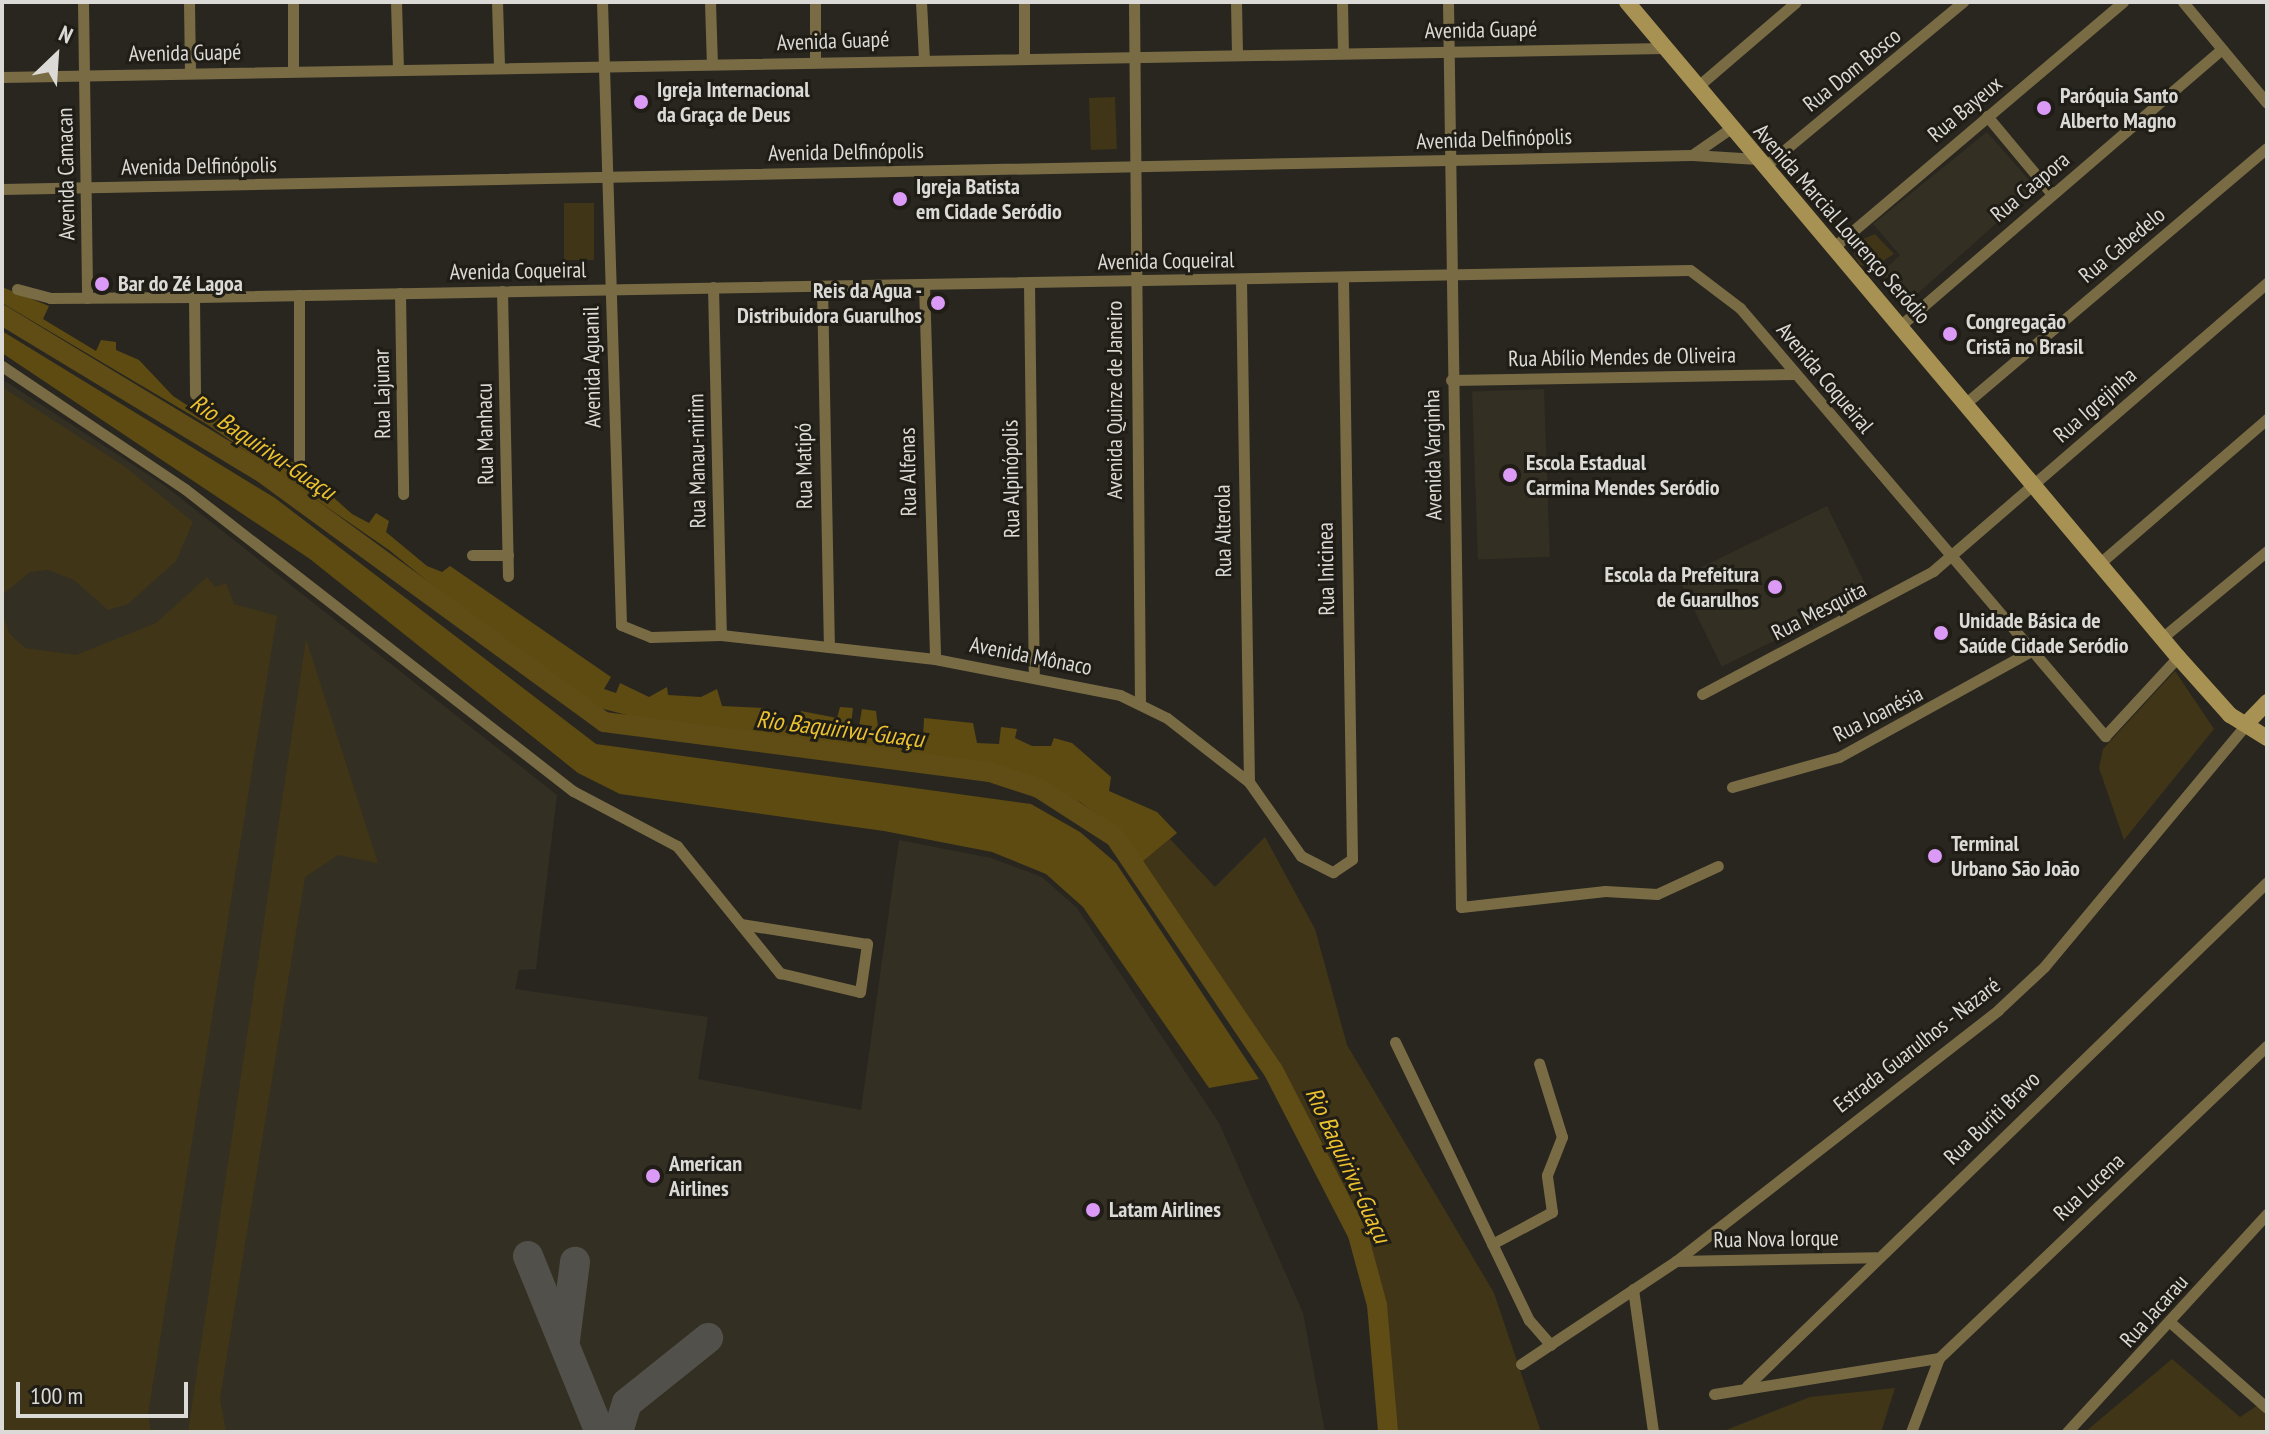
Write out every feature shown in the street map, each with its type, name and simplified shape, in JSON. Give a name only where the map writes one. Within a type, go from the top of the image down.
[{"type":"main road","name":"Avenida Marcial Lourenço Seródio","points":[[1631,3],[1664,48],[1901,325],[2178,657],[2230,715],[2248,722],[2267,738]]},
{"type":"main road","points":[[2248,722],[2267,702]]},
{"type":"street","name":"Avenida Camacan","points":[[83,2],[87,298]]},
{"type":"street","points":[[189,2],[190,73]]},
{"type":"street","points":[[293,2],[293,71]]},
{"type":"street","points":[[396,2],[398,69]]},
{"type":"street","points":[[497,2],[499,67]]},
{"type":"street","name":"Avenida Aguanil","points":[[602,2],[617,616],[628,631]]},
{"type":"street","points":[[710,2],[712,64]]},
{"type":"street","points":[[815,2],[815,62]]},
{"type":"street","points":[[921,2],[924,59]]},
{"type":"street","points":[[1024,2],[1024,58]]},
{"type":"street","name":"Avenida Quinze de Janeiro","points":[[1134,2],[1137,56],[1135,282],[1140,702]]},
{"type":"street","points":[[1236,2],[1237,54]]},
{"type":"street","points":[[1342,2],[1343,52]]},
{"type":"street","name":"Avenida Varginha","points":[[1448,2],[1451,380],[1461,907],[1605,891],[1657,894],[1718,866]]},
{"type":"street","points":[[1697,87],[1796,2]]},
{"type":"street","name":"Rua Dom Bosco","points":[[1761,163],[1963,2]]},
{"type":"street","name":"Rua Bayeux","points":[[1834,247],[2123,2]]},
{"type":"street","points":[[2183,2],[2267,103]]},
{"type":"street","name":"Avenida Guapé","points":[[2,77],[604,64],[1664,48]]},
{"type":"street","name":"Rua Caapora","points":[[1901,325],[2222,49]]},
{"type":"street","points":[[1987,116],[2052,194]]},
{"type":"street","points":[[1692,155],[1731,128]]},
{"type":"street","name":"Rua Cabedelo","points":[[1966,403],[2267,148]]},
{"type":"street","name":"Avenida Delfinópolis","points":[[2,189],[1692,155],[1761,163]]},
{"type":"street","name":"Avenida Coqueiral","points":[[17,289],[87,298],[194,297],[1690,270],[1723,291],[2105,736],[2178,657]]},
{"type":"street","name":"Rua Inicinea","points":[[1343,278],[1352,859]]},
{"type":"street","name":"Rua Alterola","points":[[1241,280],[1249,782]]},
{"type":"street","name":"Rua Alpinópolis","points":[[1029,283],[1034,674]]},
{"type":"street","name":"Rua Igrejinha","points":[[1949,557],[2267,283]]},
{"type":"street","name":"Rua Alfenas","points":[[924,284],[935,659]]},
{"type":"street","name":"Rua Matipó","points":[[822,286],[829,647]]},
{"type":"street","name":"Rua Manau-mirim","points":[[713,287],[721,635]]},
{"type":"street","name":"Rua Manhacu","points":[[502,291],[508,576]]},
{"type":"street","name":"Rua Lajunar","points":[[400,293],[403,494]]},
{"type":"street","points":[[299,295],[299,459]]},
{"type":"street","points":[[194,297],[195,394]]},
{"type":"street","points":[[2,366],[185,489],[573,791],[677,846],[780,973],[860,992],[867,944],[741,924]]},
{"type":"street","name":"Rua Abílio Mendes de Oliveira","points":[[1451,380],[1795,374]]},
{"type":"street","points":[[2100,563],[2267,419]]},
{"type":"street","points":[[2163,637],[2267,551]]},
{"type":"street","points":[[472,555],[508,555]]},
{"type":"street","name":"Rua Mesquita","points":[[1702,694],[1911,586],[1949,557]]},
{"type":"street","name":"Avenida Mônaco","points":[[628,631],[721,635],[935,659],[1034,674],[1140,702],[1249,782],[1311,864],[1333,872],[1352,859]]},
{"type":"street","name":"Rua Joanésia","points":[[1732,787],[1839,757],[2031,651]]},
{"type":"street","name":"Estrada Guarulhos - Nazaré","points":[[1521,1364],[1676,1261],[1998,1010],[2044,967],[2248,722]]},
{"type":"street","name":"Rua Buriti Bravo","points":[[1747,1386],[1876,1257],[2267,882]]},
{"type":"street","points":[[1395,1042],[1529,1320],[1551,1345]]},
{"type":"street","name":"Rua Lucena","points":[[1911,1432],[1939,1358],[2267,1046]]},
{"type":"street","points":[[1492,1244],[1552,1212],[1547,1175],[1562,1137],[1539,1063]]},
{"type":"street","name":"Rua Jacarau","points":[[2067,1432],[2171,1323],[2267,1214]]},
{"type":"street","points":[[1701,1239],[1716,1260]]},
{"type":"street","name":"Rua Nova Iorque","points":[[1676,1261],[1876,1257]]},
{"type":"street","points":[[1633,1289],[1653,1432]]},
{"type":"street","points":[[2171,1323],[2267,1409]]},
{"type":"street","points":[[1714,1394],[1747,1386],[1939,1358]]},
{"type":"shaded area","points":[[1115,97],[1117,149],[1091,150],[1089,98]]},
{"type":"shaded area","points":[[1987,132],[2036,188],[1907,303],[1880,274],[1900,255],[1873,224]]},
{"type":"shaded area","points":[[564,203],[594,203],[594,260],[564,260]]},
{"type":"shaded area","points":[[1875,234],[1894,254],[1872,268],[1860,265],[1849,245]]},
{"type":"shaded area","points":[[2,287],[49,306],[43,319],[96,351],[101,340],[116,342],[116,350],[139,360],[173,396],[196,411],[209,410],[267,456],[295,463],[352,514],[369,523],[376,513],[389,521],[386,532],[427,566],[442,572],[450,566],[611,677],[604,689],[616,693],[620,683],[649,697],[667,687],[668,695],[701,697],[717,689],[722,706],[765,708],[764,725],[772,726],[798,725],[801,711],[837,718],[840,707],[853,708],[851,724],[859,726],[862,709],[876,711],[878,727],[891,727],[896,736],[923,738],[924,718],[973,723],[977,743],[999,744],[1001,727],[1017,729],[1015,738],[1032,746],[1051,746],[1054,738],[1072,743],[1111,777],[1109,791],[1157,812],[1177,833],[1142,862],[1115,827],[1080,802],[992,766],[703,735],[577,702],[389,550],[208,425],[2,303]]},
{"type":"shaded area","points":[[2,331],[275,498],[596,744],[1031,804],[1080,832],[1116,863],[1259,1079],[1209,1088],[1083,907],[1046,874],[992,852],[884,831],[620,794],[578,773],[310,559],[2,353]]},
{"type":"shaded area","points":[[2,379],[164,485],[557,795],[536,969],[519,970],[515,989],[708,1017],[698,1079],[861,1110],[899,840],[991,858],[1042,877],[1077,908],[1219,1123],[1303,1313],[1325,1432],[2,1432]]},
{"type":"shaded area","points":[[2,387],[124,466],[193,522],[176,561],[128,604],[108,610],[74,580],[48,570],[30,572],[2,595]]},
{"type":"shaded area","name":"Escola Estadual Carmina Mendes Seródio","points":[[1544,389],[1550,557],[1478,559],[1472,392]]},
{"type":"shaded area","name":"Escola da Prefeitura de Guarulhos","points":[[1827,506],[1870,594],[1722,666],[1679,578]]},
{"type":"shaded area","points":[[207,577],[215,587],[226,583],[234,604],[277,616],[148,1414],[151,1432],[2,1432],[2,611],[9,633],[25,648],[76,655],[156,623]]},
{"type":"shaded area","points":[[306,639],[378,863],[338,855],[305,877],[220,1398],[226,1432],[188,1432]]},
{"type":"shaded area","points":[[2175,671],[2214,729],[2124,840],[2099,768],[2103,749]]},
{"type":"shaded area","points":[[1265,837],[1315,929],[1347,1045],[1494,1293],[1541,1432],[1386,1432],[1377,1305],[1333,1168],[1137,866],[1170,839],[1215,887]]},
{"type":"shaded area","points":[[2172,1359],[2240,1417],[2267,1399],[2267,1432],[2085,1432]]},
{"type":"shaded area","points":[[1895,1388],[1881,1432],[1721,1432],[1810,1397]]},
{"type":"waterway","name":"Rio Baquirivu-Guaçu","points":[[2,315],[260,471],[604,722],[990,772],[1039,788],[1115,837],[1273,1070],[1358,1235],[1377,1305],[1388,1432]]},
{"type":"taxiway","points":[[528,1256],[600,1432]]},
{"type":"taxiway","points":[[565,1340],[575,1262]]},
{"type":"taxiway","points":[[618,1432],[627,1403],[708,1338]]},
{"type":"place","name":"Igreja Internacional da Graça de Deus","points":[[641,102]]},
{"type":"place","name":"Paróquia Santo Alberto Magno","points":[[2044,108]]},
{"type":"place","name":"Igreja Batista em Cidade Seródio","points":[[900,199]]},
{"type":"place","name":"Bar do Zé Lagoa","points":[[102,284]]},
{"type":"place","name":"Reis da Agua - Distribuidora Guarulhos","points":[[938,303]]},
{"type":"place","name":"Congregação Cristã no Brasil","points":[[1950,334]]},
{"type":"place","name":"Escola Estadual Carmina Mendes Seródio","points":[[1510,475]]},
{"type":"place","name":"Escola da Prefeitura de Guarulhos","points":[[1775,587]]},
{"type":"place","name":"Unidade Básica de Saúde Cidade Seródio","points":[[1941,633]]},
{"type":"place","name":"Terminal Urbano São João","points":[[1935,856]]},
{"type":"place","name":"American Airlines","points":[[653,1176]]},
{"type":"place","name":"Latam Airlines","points":[[1093,1210]]}]
